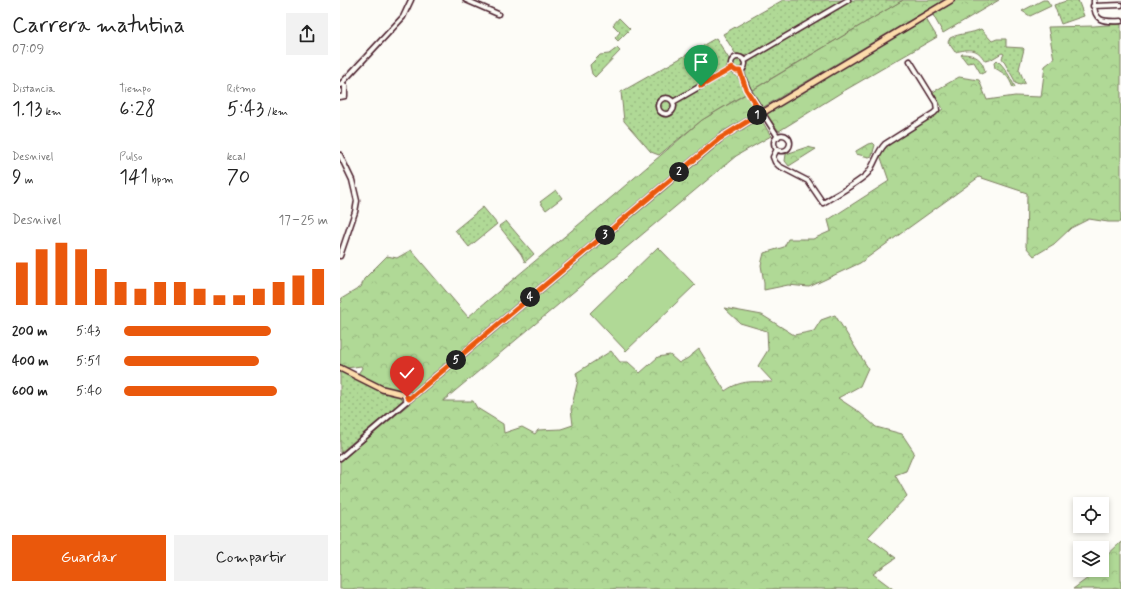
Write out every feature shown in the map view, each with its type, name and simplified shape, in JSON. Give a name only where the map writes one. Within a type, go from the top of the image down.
[{"type":"main road","points":[[340,368],[382,389],[405,395],[409,399],[716,141],[950,0]]},
{"type":"street","points":[[340,97],[345,96],[344,86],[341,84],[403,17],[411,0]]},
{"type":"street","points":[[466,0],[474,0]]},
{"type":"street","points":[[466,0],[498,14]]},
{"type":"street","points":[[744,61],[848,0]]},
{"type":"street","points":[[1094,0],[1095,12],[1098,18],[1105,22],[1121,21]]},
{"type":"street","points":[[1094,6],[1121,5]]},
{"type":"street","points":[[740,71],[736,71],[732,68],[731,62],[735,58],[741,58],[744,61]]},
{"type":"street","points":[[740,71],[744,67],[744,61]]},
{"type":"street","points":[[777,149],[773,157],[776,164],[808,181],[823,203],[864,177],[871,169],[880,150],[885,144],[937,110],[936,103],[910,61]]},
{"type":"street","points":[[673,102],[732,68]]},
{"type":"street","points":[[740,71],[746,89],[777,136]]},
{"type":"street","points":[[663,99],[668,99],[673,102],[674,108],[670,113],[662,114],[658,110],[658,104],[663,99]]},
{"type":"street","points":[[782,135],[786,137],[790,144],[789,147],[780,151],[777,149],[774,144],[777,136],[782,135]]},
{"type":"street","points":[[340,155],[352,180],[357,201],[355,212],[340,256]]},
{"type":"street","points":[[340,458],[409,399]]},
{"type":"green space","points":[[783,0],[903,0],[752,90],[746,75],[748,63],[751,60],[748,55],[746,56],[735,53],[723,34]]},
{"type":"green space","points":[[903,0],[944,0],[762,108],[751,91]]},
{"type":"green space","points":[[957,0],[999,0],[943,33],[933,15]]},
{"type":"green space","points":[[1043,0],[1047,0],[1051,6],[1030,16],[1022,11]]},
{"type":"green space","points":[[1069,0],[1078,0],[1084,16],[1061,24],[1054,5]]},
{"type":"green space","points":[[619,18],[630,29],[618,41],[615,38],[620,32],[613,25]]},
{"type":"green space","points":[[926,19],[937,37],[842,92],[779,131],[767,116],[767,113]]},
{"type":"green space","points":[[1121,24],[1121,222],[1108,222],[1089,219],[1071,228],[1054,244],[1034,256],[1026,247],[1027,193],[979,177],[860,263],[809,287],[788,285],[764,290],[761,265],[764,253],[784,247],[788,239],[813,239],[831,231],[828,220],[889,181],[880,155],[887,146],[943,109],[933,92],[959,77],[979,80],[987,100],[1015,96],[1041,97],[1045,66],[1054,59],[1048,27]]},
{"type":"green space","points":[[981,29],[992,41],[997,39],[1006,39],[1006,47],[1024,49],[1019,69],[1025,83],[1020,85],[1015,83],[1002,58],[1004,54],[1002,53],[990,60],[985,61],[976,51],[964,50],[955,52],[948,42],[950,38],[954,36]]},
{"type":"green space","points":[[716,38],[729,59],[726,69],[729,73],[736,75],[745,94],[702,120],[659,155],[651,152],[624,121],[621,92]]},
{"type":"green space","points":[[617,48],[620,51],[595,77],[592,74],[590,65],[600,55],[609,54]]},
{"type":"green space","points":[[961,55],[971,55],[978,58],[984,67],[985,72],[981,74],[974,62],[967,63]]},
{"type":"green space","points":[[735,57],[741,57],[745,61],[745,67],[741,71],[735,71],[731,67],[731,61]]},
{"type":"green space","points":[[997,60],[1005,69],[1015,87],[1013,88],[1010,80],[1002,72],[995,68],[994,63]]},
{"type":"green space","points":[[746,94],[756,112],[719,134],[412,392],[385,387],[358,374],[362,368],[361,366],[347,368],[340,365],[341,299],[361,287],[364,279],[387,256],[397,258],[411,250],[468,317],[702,120]]},
{"type":"green space","points":[[759,118],[771,136],[736,156],[443,401],[473,401],[477,408],[503,424],[504,433],[522,427],[535,434],[538,430],[561,429],[573,425],[571,409],[578,380],[576,373],[611,351],[620,362],[628,362],[640,373],[658,357],[670,355],[679,363],[699,349],[725,391],[731,387],[743,383],[773,382],[758,366],[768,350],[767,331],[740,323],[724,308],[762,315],[794,335],[814,331],[821,320],[835,315],[868,368],[860,386],[838,398],[859,412],[876,427],[902,434],[914,452],[906,471],[895,475],[907,496],[868,537],[896,558],[873,574],[893,589],[340,589],[340,462],[723,140]]},
{"type":"green space","points":[[873,143],[875,145],[872,156],[869,157],[856,154],[856,151],[868,144]]},
{"type":"green space","points":[[807,147],[816,149],[789,166],[785,161],[786,154]]},
{"type":"green space","points":[[556,190],[562,198],[546,210],[540,202]]},
{"type":"green space","points":[[483,207],[497,224],[469,247],[455,230]]},
{"type":"green space","points":[[506,221],[534,254],[525,262],[521,254],[499,226]]},
{"type":"green space","points":[[658,247],[695,285],[626,351],[590,313]]},
{"type":"green space","points":[[340,371],[381,391],[399,395],[403,400],[340,453]]},
{"type":"green space","points":[[1121,542],[1121,589],[1073,589],[1089,577],[1109,577],[1109,553]]},
{"type":"route","points":[[407,397],[409,399],[725,134],[761,113],[746,89],[740,71],[736,71],[732,68],[701,86]]}]
